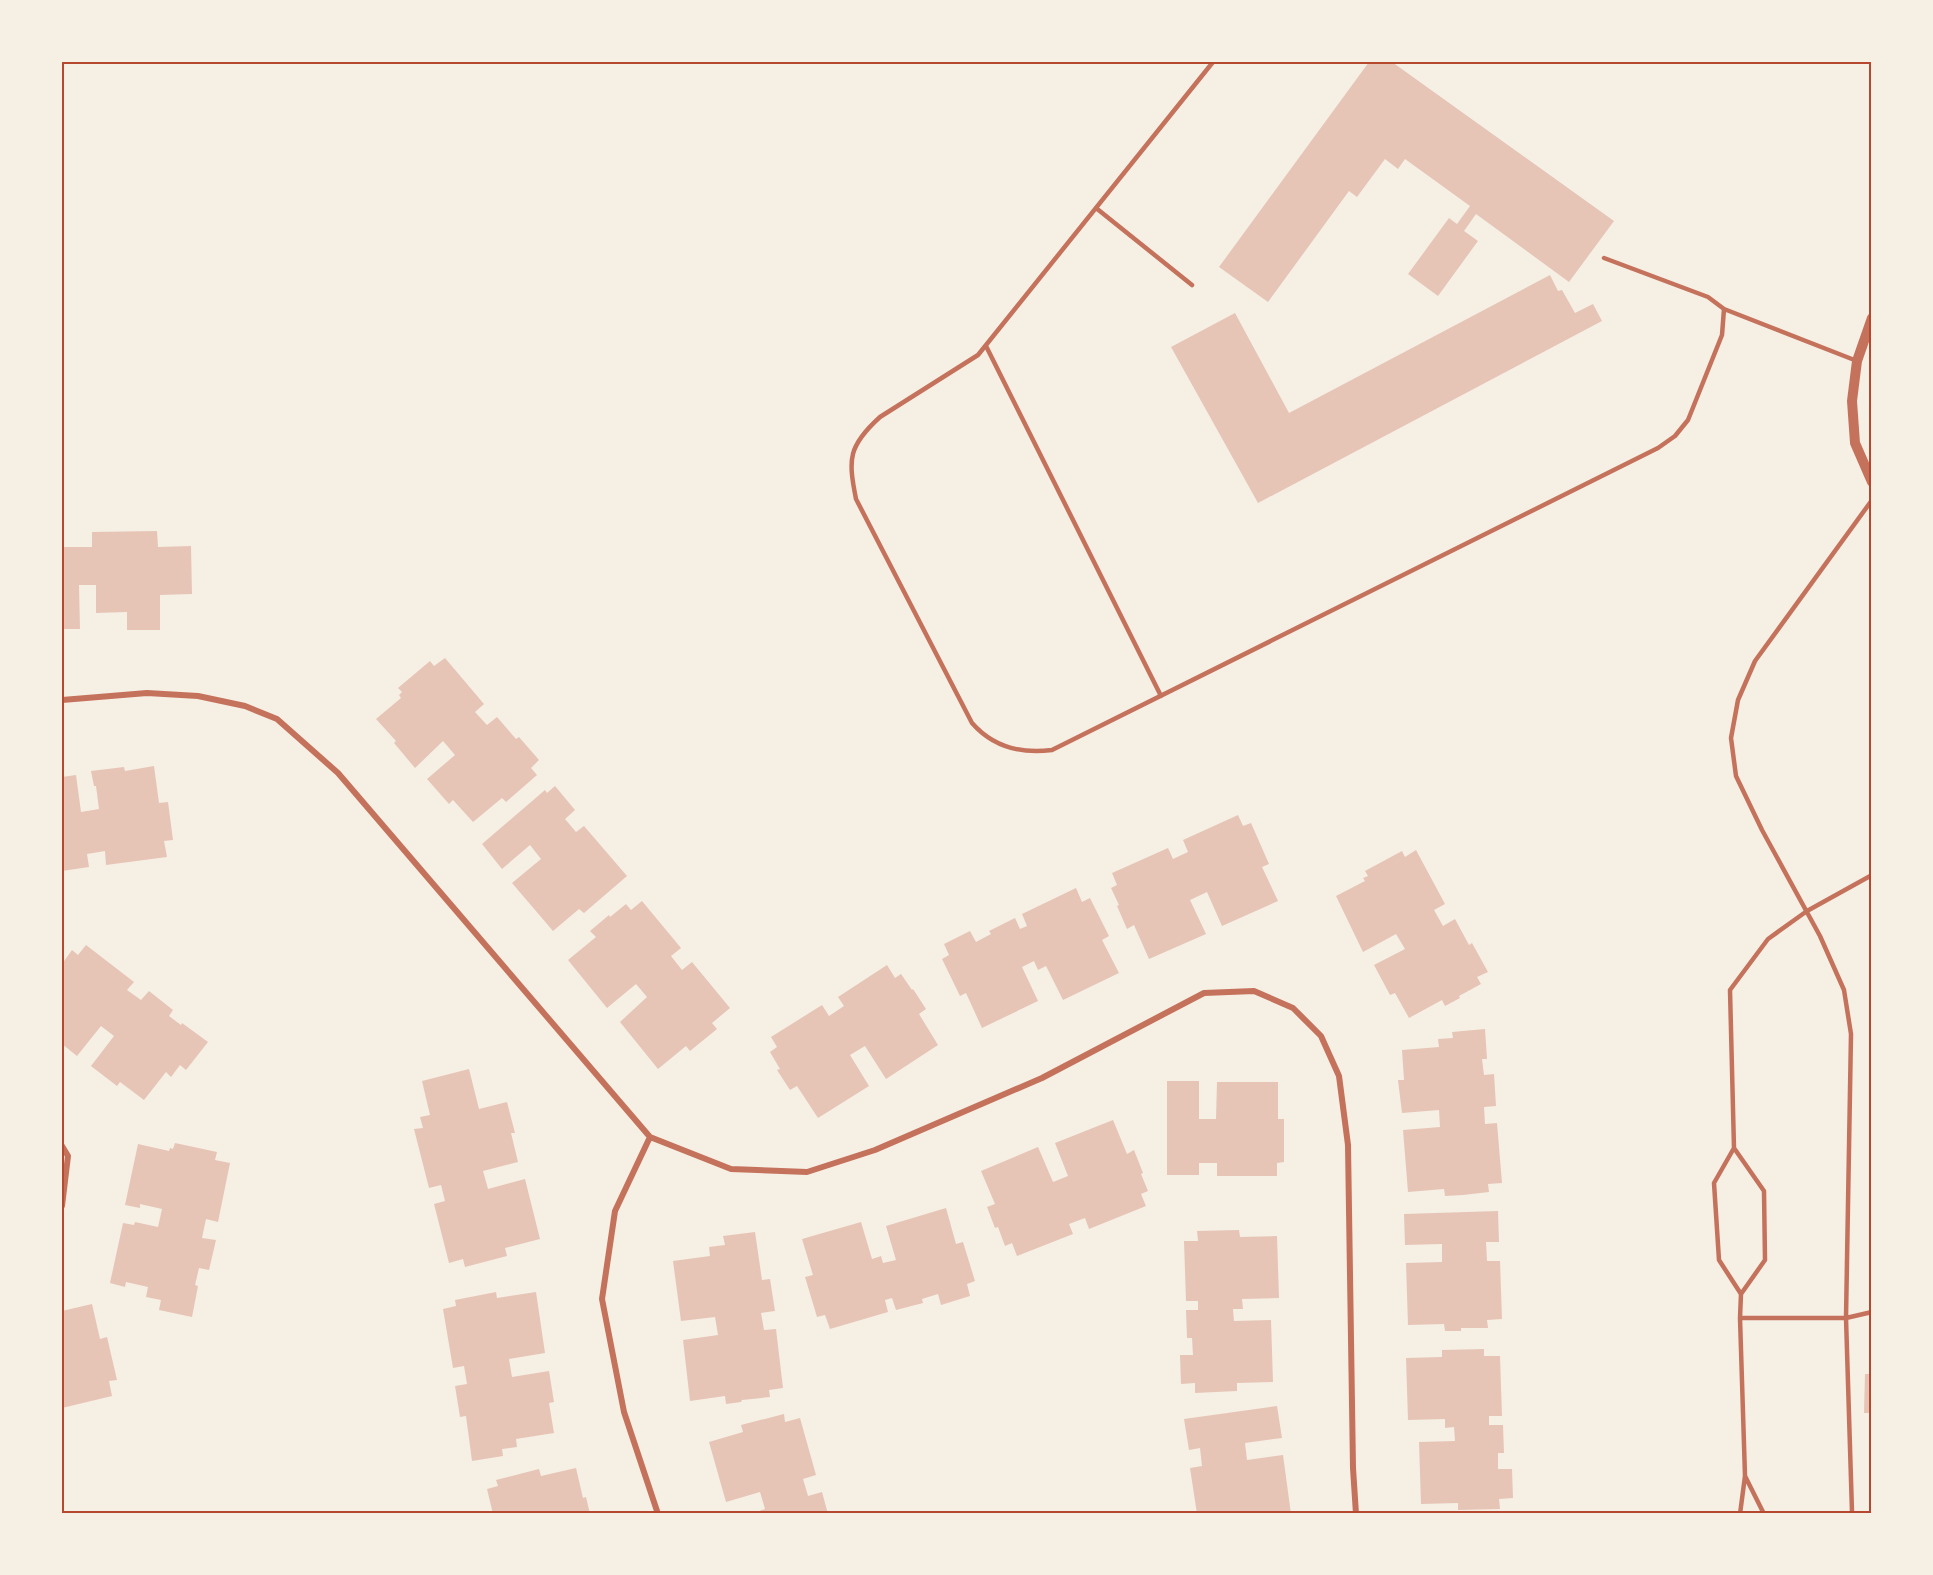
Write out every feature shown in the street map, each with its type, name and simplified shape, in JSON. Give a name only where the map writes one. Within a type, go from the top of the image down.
[{"type":"street","points":[[1872,318],[1857,361],[1852,401],[1855,443],[1872,482]]},
{"type":"street","points":[[62,700],[147,693],[198,696],[245,706],[277,719],[338,773],[650,1137],[731,1169],[807,1172],[875,1150],[1042,1078],[1204,993],[1254,990],[1293,1008],[1321,1036],[1339,1076],[1348,1144],[1356,1514]]},
{"type":"street","points":[[650,1137],[615,1211],[602,1299],[624,1412],[658,1514]]},
{"type":"street","points":[[62,1146],[68,1156],[62,1206]]},
{"type":"lane","points":[[1213,62],[978,355],[880,417],[856,443],[851,457],[856,500],[972,723],[982,735],[1015,750],[1035,752],[1052,750],[1658,448],[1675,436],[1688,420],[1722,335],[1724,309]]},
{"type":"lane","points":[[1096,208],[1192,285]]},
{"type":"lane","points":[[1604,258],[1708,297],[1724,309],[1857,361]]},
{"type":"lane","points":[[986,346],[1161,696]]},
{"type":"lane","points":[[1853,1514],[1846,1318],[1851,1034],[1844,990],[1807,911],[1762,830],[1736,776],[1731,738],[1738,700],[1755,661],[1872,501]]},
{"type":"lane","points":[[1741,1294],[1719,1260],[1714,1183],[1734,1148],[1730,990],[1768,939],[1807,911],[1872,875]]},
{"type":"lane","points":[[1734,1148],[1764,1191],[1765,1260],[1741,1294],[1745,1476],[1740,1514]]},
{"type":"lane","points":[[1740,1318],[1846,1318],[1872,1312]]},
{"type":"lane","points":[[1745,1476],[1764,1514]]},
{"type":"building","points":[[1369,62],[1392,62],[1614,221],[1569,282],[1476,214],[1464,231],[1478,241],[1438,296],[1408,274],[1449,218],[1457,224],[1470,206],[1405,159],[1398,169],[1385,159],[1357,197],[1349,191],[1268,302],[1219,267]]},
{"type":"building","points":[[1550,275],[1558,291],[1562,290],[1575,313],[1593,304],[1602,321],[1258,503],[1171,347],[1235,313],[1289,413]]},
{"type":"building","points":[[157,531],[158,547],[191,546],[192,594],[160,595],[160,630],[127,630],[127,612],[96,613],[96,585],[79,585],[80,629],[62,629],[62,547],[92,547],[92,532]]},
{"type":"building","points":[[445,658],[484,704],[475,712],[487,725],[497,717],[539,760],[531,768],[537,775],[506,802],[502,798],[473,822],[453,800],[449,804],[427,779],[455,755],[443,741],[415,768],[394,743],[396,741],[376,719],[401,698],[399,695],[402,692],[398,688],[430,661],[434,666]]},
{"type":"building","points":[[154,766],[159,803],[168,802],[173,840],[164,841],[167,857],[106,865],[105,851],[87,854],[89,867],[62,871],[62,777],[76,775],[81,812],[99,809],[96,786],[94,786],[91,771],[124,767],[125,771]]},
{"type":"building","points":[[555,786],[575,810],[565,819],[576,832],[584,826],[627,876],[584,913],[579,909],[553,931],[512,883],[541,859],[530,845],[502,869],[482,844],[545,790],[547,793]]},
{"type":"building","points":[[1238,815],[1243,826],[1251,823],[1269,864],[1262,867],[1278,901],[1222,926],[1207,892],[1190,900],[1206,934],[1149,959],[1134,925],[1127,929],[1117,906],[1119,905],[1111,888],[1117,885],[1112,873],[1168,848],[1173,859],[1188,852],[1183,840]]},
{"type":"building","points":[[1416,850],[1445,904],[1434,910],[1443,926],[1455,919],[1469,945],[1472,943],[1488,972],[1477,977],[1481,984],[1459,996],[1460,998],[1445,1006],[1442,1000],[1409,1018],[1395,993],[1390,995],[1374,965],[1405,949],[1396,934],[1363,952],[1336,896],[1365,881],[1363,878],[1368,876],[1365,871],[1402,851],[1405,857]]},
{"type":"building","points":[[1076,888],[1082,902],[1090,898],[1109,936],[1102,940],[1119,973],[1063,1000],[1046,966],[1038,970],[1034,961],[1022,967],[1038,1001],[982,1028],[966,993],[960,996],[942,959],[949,955],[944,944],[970,931],[976,942],[991,934],[989,931],[1015,918],[1020,929],[1027,926],[1022,914]]},
{"type":"building","points":[[642,901],[681,948],[671,956],[682,970],[692,962],[730,1008],[712,1023],[717,1029],[690,1051],[686,1046],[658,1069],[620,1022],[647,997],[636,984],[607,1008],[568,960],[596,937],[590,931],[609,915],[610,917],[626,904],[631,910]]},
{"type":"building","points":[[86,945],[134,982],[127,990],[141,1000],[149,991],[173,1010],[169,1016],[208,1042],[186,1070],[180,1065],[171,1077],[166,1072],[144,1100],[120,1082],[117,1086],[91,1066],[114,1036],[101,1026],[77,1056],[62,1044],[62,964],[72,950],[78,955]]},
{"type":"building","points":[[887,965],[895,978],[901,974],[926,1009],[919,1014],[938,1045],[886,1079],[865,1046],[850,1055],[869,1086],[818,1118],[797,1086],[790,1090],[777,1070],[780,1069],[770,1052],[777,1047],[771,1037],[822,1005],[829,1016],[844,1006],[838,997]]},
{"type":"building","points":[[1485,1029],[1487,1059],[1482,1059],[1484,1075],[1494,1074],[1496,1106],[1484,1107],[1485,1124],[1497,1123],[1502,1183],[1488,1184],[1489,1192],[1463,1195],[1445,1196],[1444,1189],[1408,1192],[1403,1130],[1440,1127],[1439,1110],[1402,1113],[1398,1080],[1404,1080],[1402,1050],[1439,1047],[1438,1039],[1453,1038],[1452,1032]]},
{"type":"building","points":[[469,1069],[479,1109],[507,1102],[515,1133],[511,1133],[518,1162],[483,1171],[488,1189],[525,1179],[540,1239],[505,1248],[507,1256],[465,1267],[463,1259],[449,1263],[434,1204],[445,1201],[441,1185],[429,1188],[414,1129],[423,1128],[420,1117],[430,1115],[422,1081]]},
{"type":"building","points":[[1167,1081],[1199,1081],[1199,1119],[1216,1119],[1217,1082],[1278,1082],[1278,1119],[1284,1119],[1284,1162],[1277,1163],[1277,1176],[1217,1176],[1217,1163],[1199,1163],[1199,1175],[1167,1175]]},
{"type":"building","points":[[1113,1120],[1127,1154],[1134,1150],[1143,1173],[1141,1174],[1148,1191],[1141,1194],[1146,1206],[1089,1229],[1085,1218],[1069,1224],[1073,1234],[1017,1256],[1012,1243],[1005,1246],[998,1227],[995,1228],[987,1207],[995,1204],[981,1171],[1038,1147],[1053,1182],[1068,1176],[1055,1143]]},
{"type":"building","points":[[175,1143],[217,1152],[215,1160],[230,1163],[218,1222],[206,1219],[202,1238],[216,1240],[209,1270],[199,1268],[192,1317],[159,1310],[161,1300],[146,1297],[148,1287],[126,1282],[125,1287],[110,1283],[123,1223],[134,1225],[135,1222],[158,1227],[162,1209],[140,1204],[140,1208],[125,1205],[138,1144],[169,1151],[170,1148],[173,1149]]},
{"type":"building","points":[[946,1208],[956,1244],[963,1242],[975,1281],[967,1284],[970,1296],[941,1305],[938,1294],[922,1299],[923,1303],[896,1310],[892,1298],[885,1300],[888,1312],[830,1329],[825,1315],[817,1317],[805,1277],[813,1275],[802,1239],[861,1222],[872,1259],[881,1256],[883,1263],[896,1260],[886,1226]]},
{"type":"building","points":[[1498,1211],[1499,1242],[1486,1242],[1487,1261],[1500,1261],[1502,1319],[1487,1320],[1488,1328],[1461,1328],[1461,1331],[1445,1331],[1444,1324],[1408,1325],[1406,1263],[1442,1262],[1442,1244],[1405,1245],[1404,1214]]},
{"type":"building","points":[[1239,1230],[1240,1237],[1277,1236],[1279,1298],[1242,1299],[1243,1309],[1233,1309],[1234,1321],[1271,1320],[1273,1382],[1237,1383],[1237,1391],[1195,1393],[1195,1383],[1181,1384],[1180,1355],[1193,1355],[1192,1338],[1187,1338],[1186,1310],[1198,1310],[1198,1301],[1186,1301],[1184,1241],[1198,1241],[1197,1231]]},
{"type":"building","points":[[755,1232],[762,1280],[770,1279],[775,1311],[761,1313],[764,1330],[776,1329],[783,1388],[769,1390],[770,1397],[742,1400],[741,1402],[726,1404],[725,1396],[690,1401],[683,1340],[718,1335],[715,1317],[681,1321],[673,1261],[710,1256],[709,1247],[725,1245],[723,1236]]},
{"type":"building","points":[[496,1292],[497,1298],[536,1292],[545,1353],[509,1359],[512,1377],[549,1371],[554,1402],[549,1403],[554,1433],[516,1439],[517,1447],[502,1449],[503,1456],[472,1461],[466,1416],[460,1417],[455,1386],[467,1384],[464,1366],[453,1368],[443,1309],[456,1306],[455,1300]]},
{"type":"building","points":[[92,1304],[100,1339],[107,1337],[117,1380],[109,1381],[112,1396],[62,1408],[62,1311]]},
{"type":"building","points":[[1484,1349],[1484,1356],[1500,1356],[1502,1416],[1489,1416],[1489,1425],[1503,1425],[1504,1453],[1498,1453],[1498,1469],[1512,1469],[1513,1498],[1499,1499],[1500,1509],[1458,1510],[1458,1503],[1421,1504],[1419,1442],[1455,1441],[1454,1427],[1445,1428],[1445,1419],[1408,1420],[1406,1358],[1442,1357],[1442,1350]]},
{"type":"building","points":[[1865,1374],[1872,1374],[1872,1413],[1864,1413]]},
{"type":"building","points":[[1277,1406],[1282,1438],[1245,1443],[1247,1460],[1283,1455],[1291,1514],[1197,1514],[1190,1468],[1202,1466],[1200,1448],[1189,1450],[1184,1419]]},
{"type":"building","points":[[784,1414],[785,1422],[800,1418],[816,1475],[803,1479],[808,1496],[822,1492],[828,1514],[751,1514],[765,1509],[760,1492],[726,1502],[709,1442],[743,1432],[741,1425]]},
{"type":"building","points":[[576,1468],[583,1498],[586,1497],[590,1514],[493,1514],[487,1489],[498,1486],[496,1480],[539,1469],[541,1476]]}]
